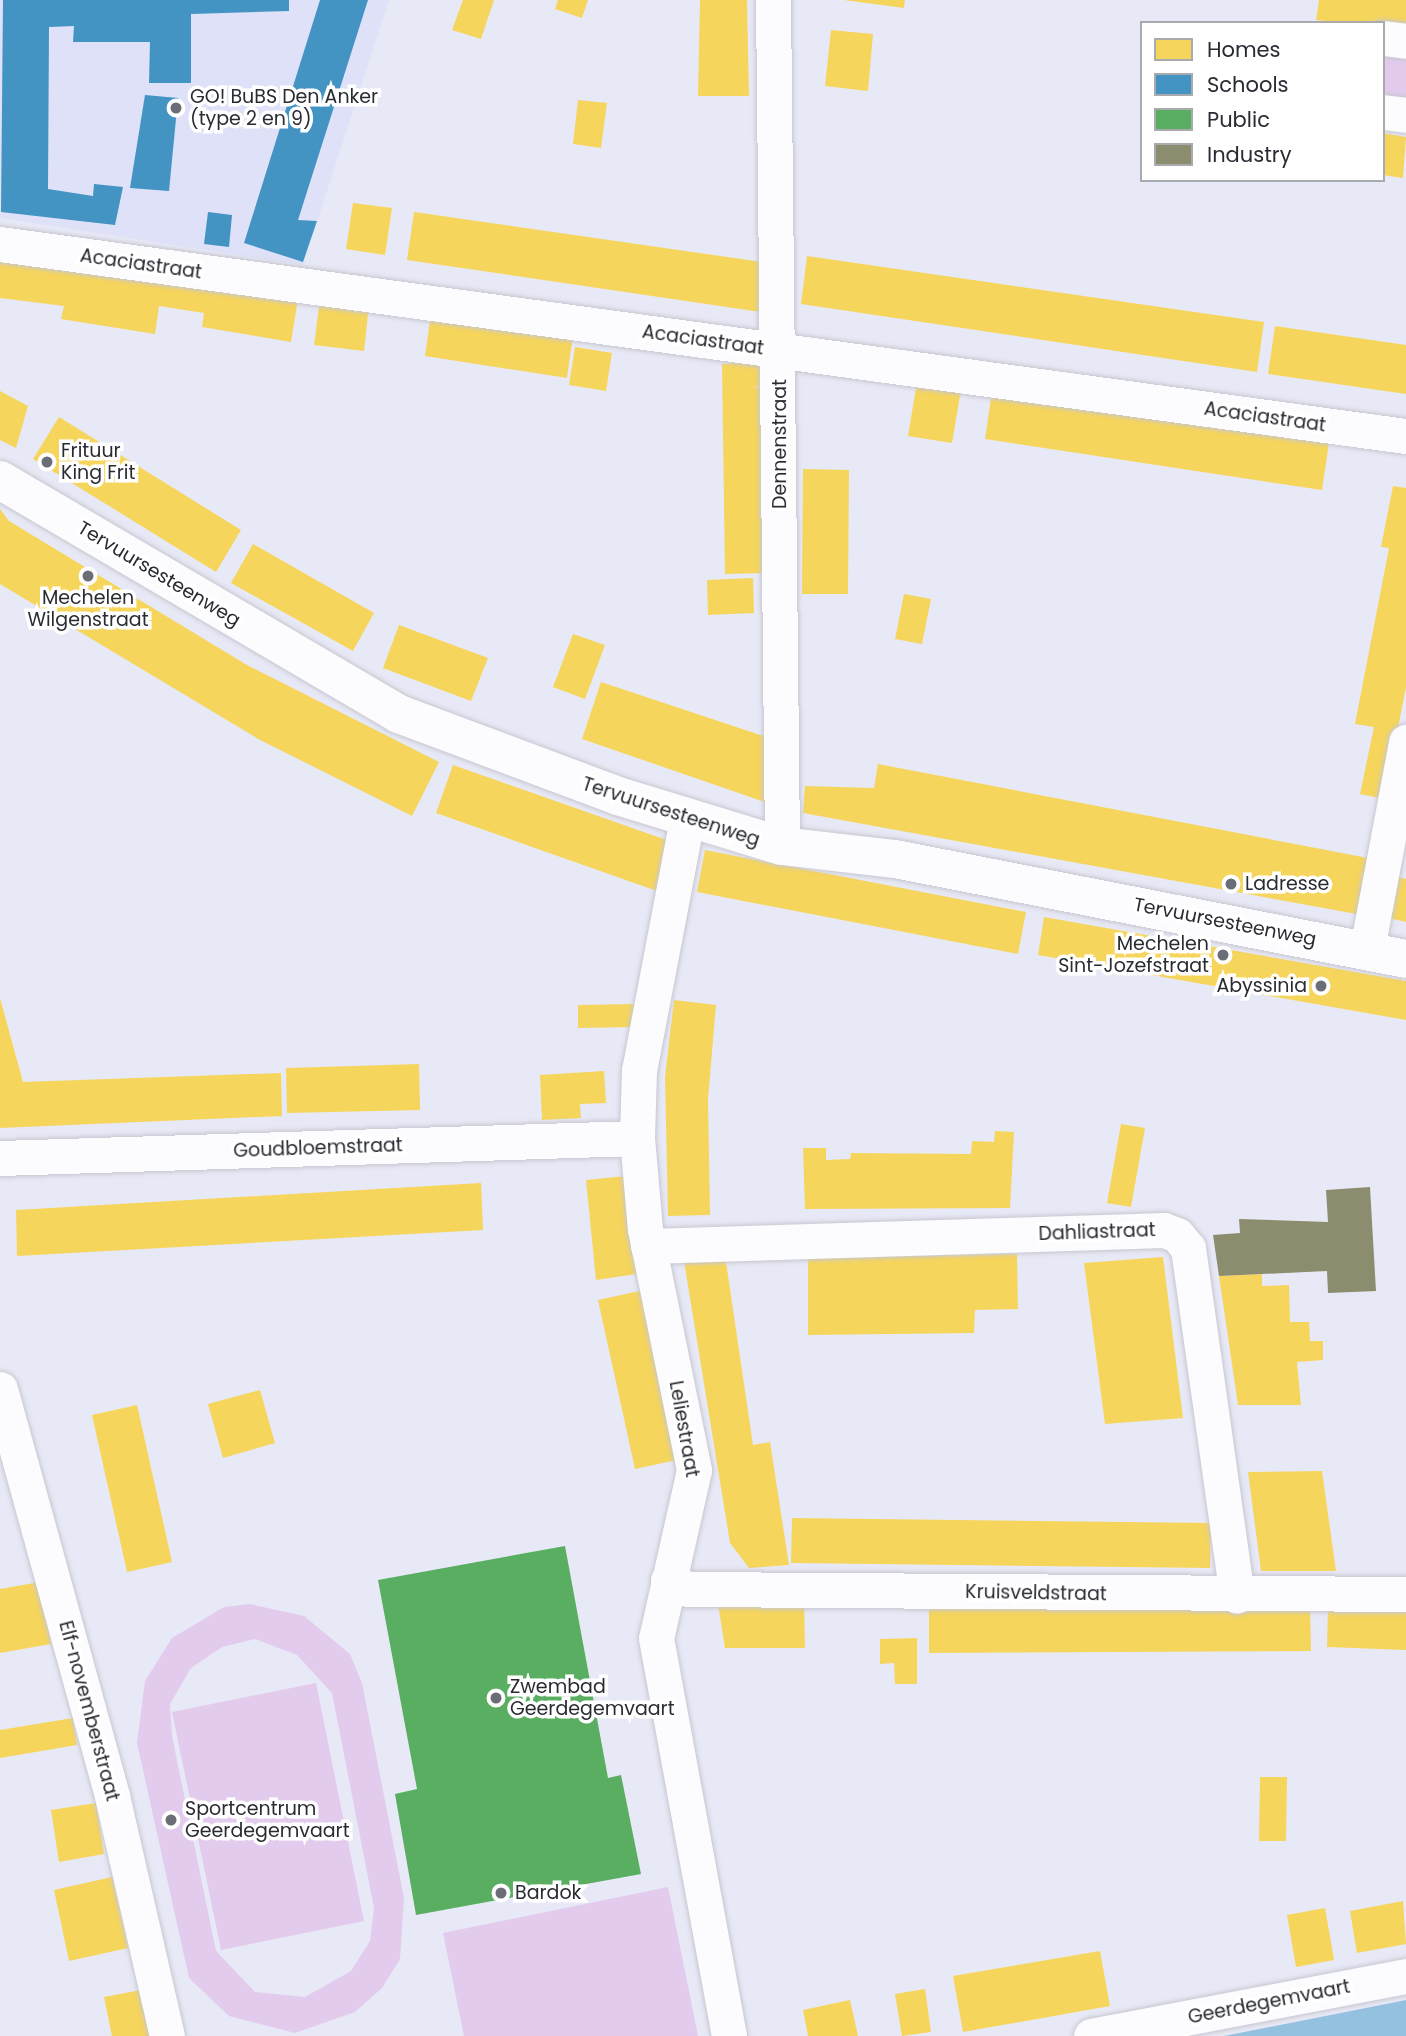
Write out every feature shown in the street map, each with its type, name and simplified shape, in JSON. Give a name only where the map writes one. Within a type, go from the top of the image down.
[{"type":"street","name":"Dennenstraat","points":[[773,0],[780,350],[782,846]]},
{"type":"street","points":[[1385,38],[1406,41]]},
{"type":"street","points":[[1385,112],[1406,115]]},
{"type":"street","name":"Acaciastraat","points":[[0,244],[1406,436]]},
{"type":"street","name":"Tervuursesteenweg","points":[[0,480],[398,714],[471,746],[687,819],[782,846],[895,859],[1367,949],[1406,959]]},
{"type":"street","points":[[1367,949],[1406,742]]},
{"type":"street","name":"Leliestraat","points":[[687,819],[639,1070],[637,1138],[648,1246],[694,1469],[656,1638],[729,2036]]},
{"type":"street","name":"Goudbloemstraat","points":[[0,1158],[637,1138]]},
{"type":"street","name":"Dahliastraat","points":[[648,1246],[1164,1230],[1177,1235],[1188,1248],[1237,1597]]},
{"type":"street","name":"Elf-novemberstraat","points":[[0,1389],[113,1796],[167,2036]]},
{"type":"street","name":"Kruisveldstraat","points":[[668,1580],[688,1589],[1237,1597],[1406,1594]]},
{"type":"street","name":"Geerdegemvaart","points":[[1091,2036],[1406,1976]]},
{"type":"shaded area","name":"GO! BuBS Den Anker (type 2 en 9)","points":[[0,0],[389,0],[303,265],[0,218]]},
{"type":"shaded area","points":[[1386,49],[1406,52],[1406,100],[1385,97]]},
{"type":"shaded area","name":"Sportcentrum Geerdegemvaart","points":[[250,1604],[304,1616],[350,1654],[362,1683],[404,1898],[400,1959],[382,1988],[355,2012],[295,2033],[229,2016],[189,1978],[137,1743],[145,1681],[172,1638],[224,1607]],"holes":[[[255,1639],[297,1655],[332,1693],[374,1908],[370,1941],[351,1971],[305,1997],[255,1992],[216,1951],[172,1736],[170,1704],[191,1668],[222,1647]]]},
{"type":"shaded area","points":[[316,1683],[364,1921],[221,1950],[172,1712]]},
{"type":"shaded area","points":[[668,1887],[698,2036],[464,2036],[443,1933]]},
{"type":"water","points":[[1406,2000],[1406,2036],[1224,2036]]},
{"type":"building: Homes","points":[[463,0],[494,0],[481,39],[452,30]]},
{"type":"building: Homes","points":[[558,0],[588,0],[582,18],[555,9]]},
{"type":"building: Homes","points":[[700,0],[747,0],[749,96],[698,96]]},
{"type":"building: Homes","points":[[844,0],[905,0],[904,8]]},
{"type":"building: Homes","points":[[1319,0],[1406,0],[1406,30],[1385,28],[1385,21],[1316,20]]},
{"type":"building: Homes","points":[[831,30],[873,34],[868,91],[825,86]]},
{"type":"building: Homes","points":[[578,100],[607,103],[601,148],[573,144]]},
{"type":"building: Homes","points":[[1385,133],[1406,137],[1403,178],[1385,175]]},
{"type":"building: Homes","points":[[353,203],[392,208],[385,255],[346,249]]},
{"type":"building: Homes","points":[[414,212],[769,263],[768,313],[407,260]]},
{"type":"building: Homes","points":[[807,256],[1264,322],[1257,372],[801,304]]},
{"type":"building: Homes","points":[[0,259],[298,299],[291,342],[202,327],[204,313],[159,306],[155,334],[61,319],[64,306],[0,298]]},
{"type":"building: Homes","points":[[320,299],[369,305],[364,351],[314,345]]},
{"type":"building: Homes","points":[[431,314],[573,335],[567,378],[425,356]]},
{"type":"building: Homes","points":[[1275,326],[1406,345],[1406,394],[1268,374]]},
{"type":"building: Homes","points":[[575,347],[612,353],[606,391],[569,385]]},
{"type":"building: Homes","points":[[769,361],[770,386],[752,387],[765,388],[767,573],[725,574],[722,364]]},
{"type":"building: Homes","points":[[917,382],[961,389],[952,443],[908,436]]},
{"type":"building: Homes","points":[[0,391],[28,406],[16,448],[0,440]]},
{"type":"building: Homes","points":[[992,391],[1329,443],[1322,490],[985,439]]},
{"type":"building: Homes","points":[[59,417],[241,530],[216,572],[33,459]]},
{"type":"building: Homes","points":[[803,469],[849,470],[848,594],[802,594]]},
{"type":"building: Homes","points":[[1393,486],[1406,488],[1406,687],[1384,799],[1360,794],[1374,727],[1355,724],[1389,548],[1381,547]]},
{"type":"building: Homes","points":[[0,509],[9,521],[247,665],[439,762],[412,816],[260,740],[0,584]]},
{"type":"building: Homes","points":[[253,544],[374,613],[353,651],[231,583]]},
{"type":"building: Homes","points":[[753,578],[754,613],[708,615],[707,580]]},
{"type":"building: Homes","points":[[904,594],[931,599],[922,644],[895,639]]},
{"type":"building: Homes","points":[[399,625],[488,658],[471,701],[383,668]]},
{"type":"building: Homes","points":[[573,634],[605,645],[585,699],[553,687]]},
{"type":"building: Homes","points":[[601,682],[766,737],[765,802],[582,739]]},
{"type":"building: Homes","points":[[878,764],[1373,859],[1362,915],[803,813],[805,786],[874,788]]},
{"type":"building: Homes","points":[[453,765],[675,843],[657,891],[436,813]]},
{"type":"building: Homes","points":[[705,850],[1026,912],[1018,954],[697,892]]},
{"type":"building: Homes","points":[[1391,875],[1406,879],[1406,922],[1380,916]]},
{"type":"building: Homes","points":[[1044,917],[1406,981],[1406,1020],[1038,955]]},
{"type":"building: Homes","points":[[0,998],[23,1082],[281,1073],[282,1116],[0,1128]]},
{"type":"building: Homes","points":[[674,1000],[716,1005],[708,1099],[710,1215],[668,1216],[665,1077]]},
{"type":"building: Homes","points":[[635,1004],[635,1027],[578,1028],[578,1005]]},
{"type":"building: Homes","points":[[419,1064],[420,1110],[287,1113],[286,1068]]},
{"type":"building: Homes","points":[[604,1071],[606,1103],[580,1104],[581,1118],[542,1120],[540,1075]]},
{"type":"building: Homes","points":[[1121,1124],[1145,1128],[1131,1207],[1107,1203]]},
{"type":"building: Homes","points":[[995,1131],[1014,1132],[1010,1208],[805,1209],[803,1148],[826,1148],[826,1160],[850,1159],[851,1153],[971,1154],[972,1141],[994,1142]]},
{"type":"building: Homes","points":[[626,1176],[643,1273],[596,1280],[586,1180]]},
{"type":"building: Homes","points":[[481,1183],[483,1230],[17,1256],[16,1210]]},
{"type":"building: Homes","points":[[1017,1254],[1018,1309],[975,1310],[974,1333],[808,1335],[808,1258]]},
{"type":"building: Homes","points":[[725,1255],[753,1445],[770,1442],[789,1565],[749,1568],[730,1543],[684,1261]]},
{"type":"building: Homes","points":[[1163,1257],[1183,1418],[1105,1424],[1084,1263]]},
{"type":"building: Homes","points":[[1262,1274],[1262,1286],[1289,1285],[1290,1322],[1309,1322],[1310,1341],[1323,1341],[1323,1360],[1297,1362],[1301,1405],[1238,1405],[1219,1276]]},
{"type":"building: Homes","points":[[644,1290],[677,1460],[635,1469],[598,1300]]},
{"type":"building: Homes","points":[[260,1390],[275,1443],[223,1458],[208,1404]]},
{"type":"building: Homes","points":[[137,1405],[172,1562],[127,1572],[92,1415]]},
{"type":"building: Homes","points":[[1322,1471],[1336,1571],[1261,1571],[1248,1472]]},
{"type":"building: Homes","points":[[792,1518],[1211,1523],[1210,1568],[791,1563]]},
{"type":"building: Homes","points":[[40,1582],[51,1644],[0,1653],[0,1589]]},
{"type":"building: Homes","points":[[804,1602],[805,1648],[725,1648],[718,1604]]},
{"type":"building: Homes","points":[[1310,1607],[1311,1651],[929,1653],[929,1609]]},
{"type":"building: Homes","points":[[1328,1607],[1406,1610],[1406,1650],[1327,1647]]},
{"type":"building: Homes","points":[[917,1638],[917,1684],[895,1684],[894,1663],[880,1664],[880,1639]]},
{"type":"building: Homes","points":[[73,1718],[77,1745],[0,1758],[0,1730]]},
{"type":"building: Homes","points":[[1260,1777],[1287,1777],[1286,1841],[1259,1841]]},
{"type":"building: Homes","points":[[96,1803],[104,1854],[59,1862],[51,1810]]},
{"type":"building: Homes","points":[[112,1877],[128,1948],[69,1961],[54,1890]]},
{"type":"building: Homes","points":[[1403,1901],[1406,1944],[1357,1953],[1350,1911]]},
{"type":"building: Homes","points":[[1325,1908],[1334,1960],[1296,1967],[1287,1915]]},
{"type":"building: Homes","points":[[1100,1951],[1110,2006],[963,2032],[953,1976]]},
{"type":"building: Homes","points":[[925,1989],[931,2032],[902,2036],[895,1994]]},
{"type":"building: Homes","points":[[141,1990],[151,2036],[112,2036],[104,1997]]},
{"type":"building: Homes","points":[[850,2000],[858,2036],[808,2036],[803,2010]]},
{"type":"building: Schools","points":[[3,0],[289,0],[289,11],[191,14],[191,83],[149,83],[150,42],[73,42],[74,26],[49,27],[48,189],[93,196],[94,184],[123,187],[115,225],[1,212]]},
{"type":"building: Schools","points":[[320,0],[368,0],[298,220],[317,221],[303,262],[244,243]]},
{"type":"building: Schools","points":[[145,95],[178,98],[169,191],[130,188]]},
{"type":"building: Schools","points":[[208,212],[232,215],[229,247],[204,244]]},
{"type":"building: Public","name":"Zwembad Geerdegemvaart","points":[[565,1546],[608,1778],[621,1775],[641,1874],[416,1915],[395,1794],[417,1789],[378,1580]]},
{"type":"building: Industry","points":[[1370,1187],[1376,1291],[1328,1293],[1327,1271],[1219,1276],[1213,1235],[1240,1233],[1239,1219],[1328,1222],[1326,1190]]},
{"type":"place","name":"GO! BuBS Den Anker (type 2 en 9)","points":[[176,108]]},
{"type":"place","name":"Frituur King Frit","points":[[47,462]]},
{"type":"place","name":"Mechelen Wilgenstraat","points":[[88,576]]},
{"type":"place","name":"Ladresse","points":[[1231,884]]},
{"type":"place","name":"Mechelen Sint-Jozefstraat","points":[[1223,955]]},
{"type":"place","name":"Abyssinia","points":[[1321,986]]},
{"type":"place","name":"Zwembad Geerdegemvaart","points":[[496,1698]]},
{"type":"place","name":"Sportcentrum Geerdegemvaart","points":[[171,1820]]},
{"type":"place","name":"Bardok","points":[[501,1893]]}]
